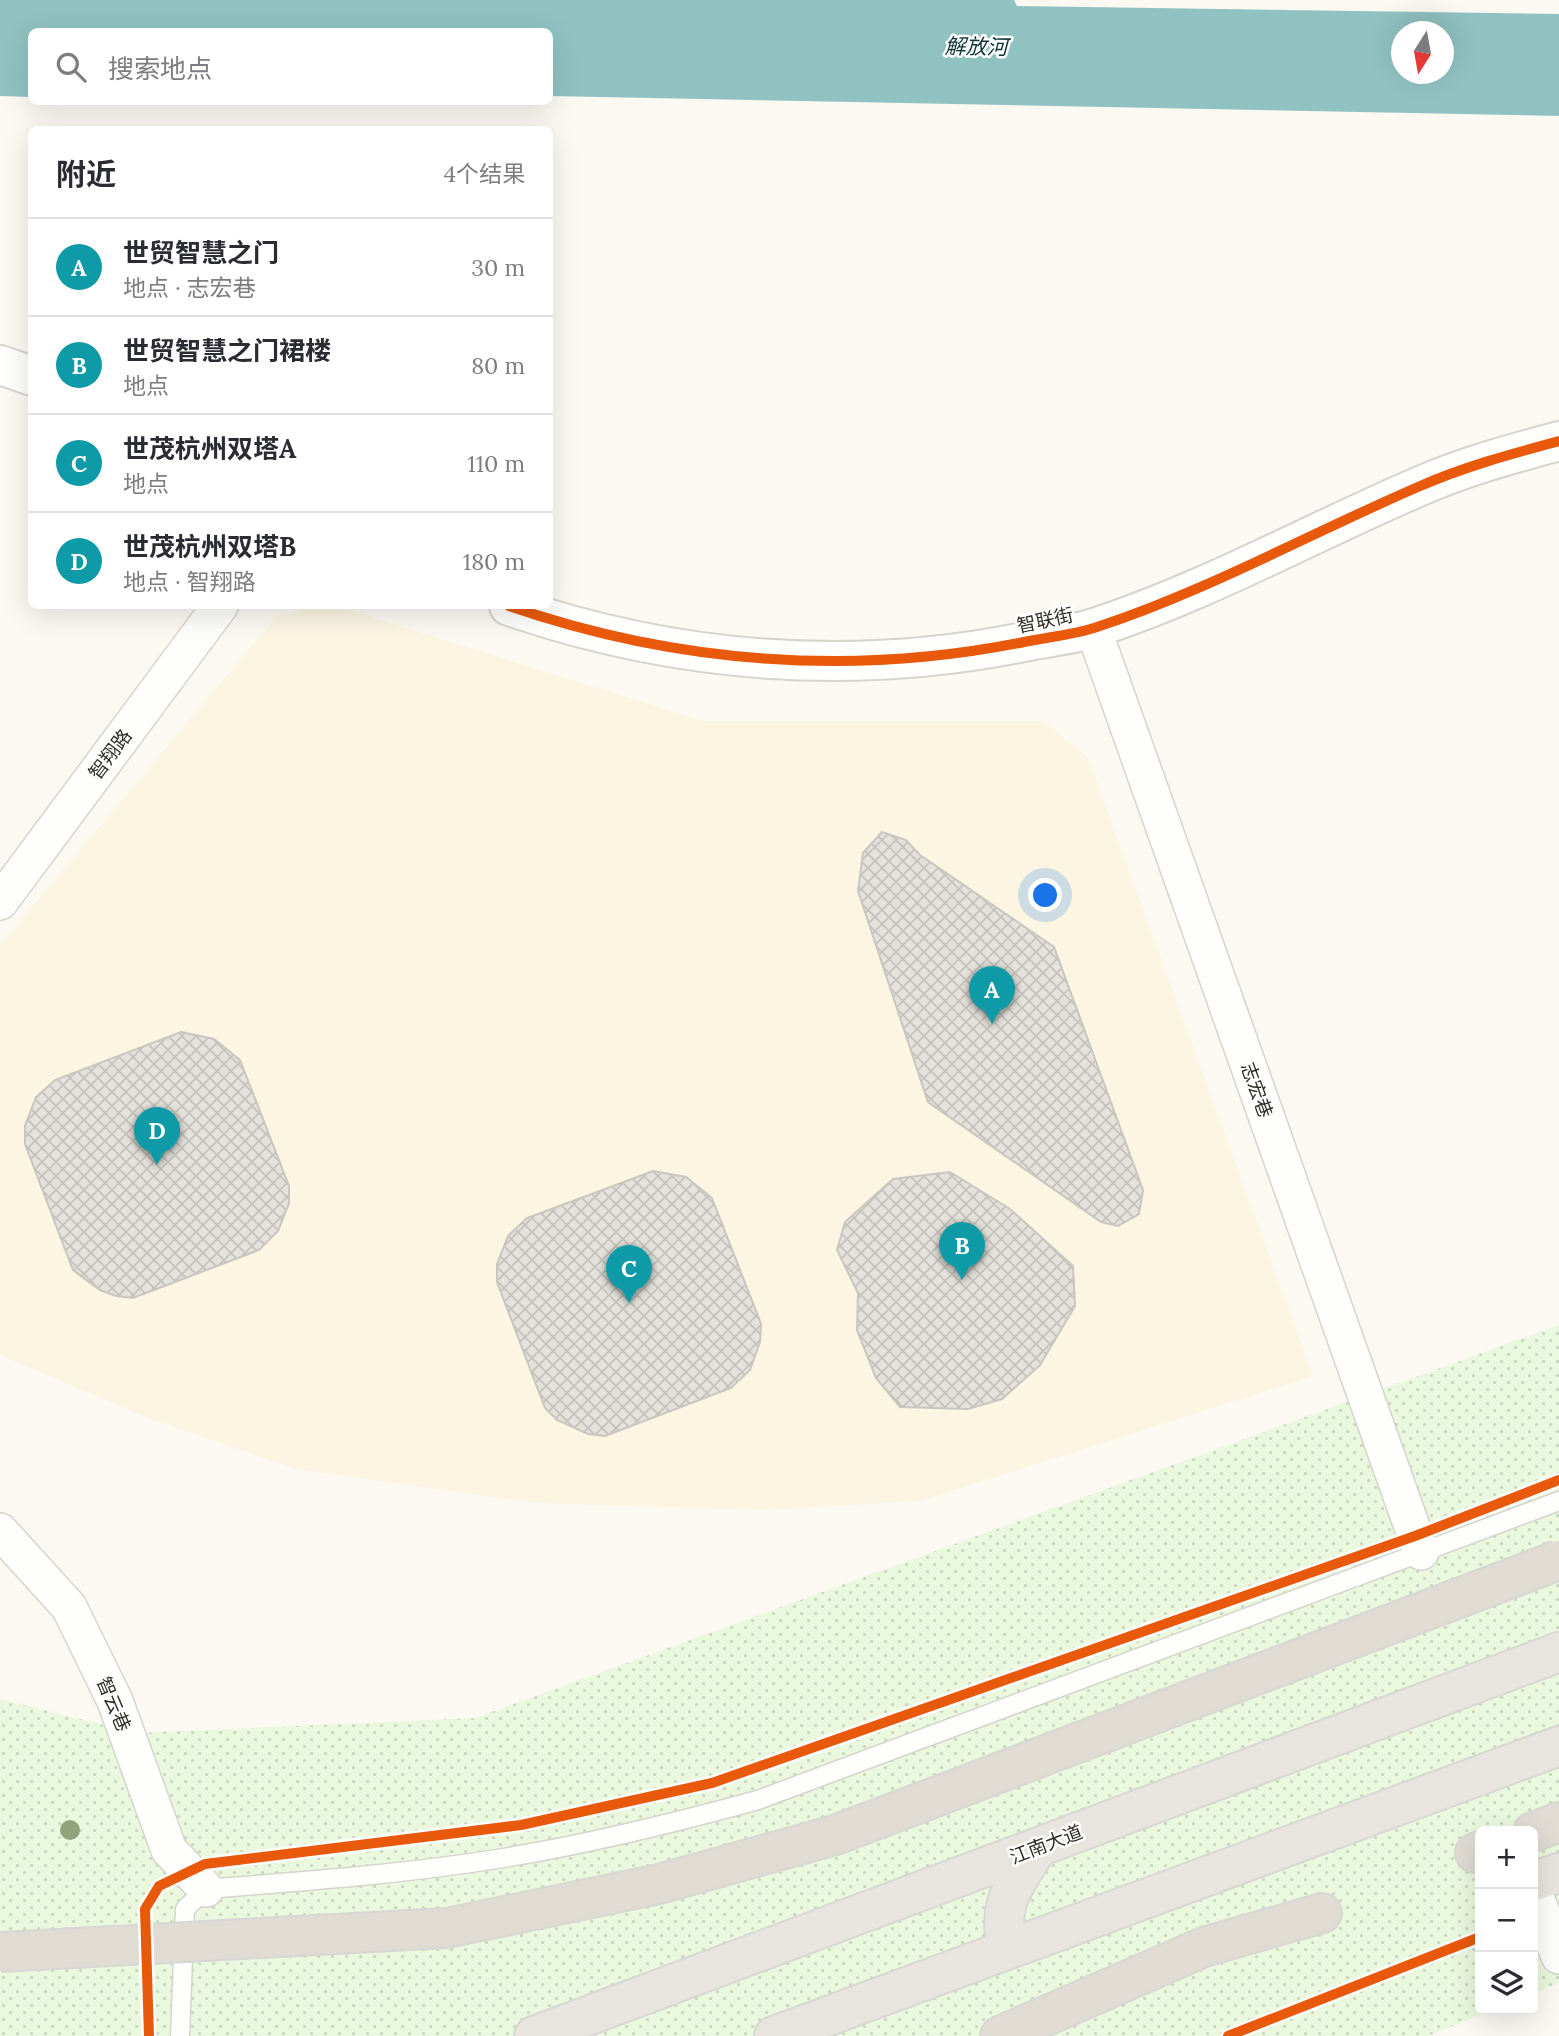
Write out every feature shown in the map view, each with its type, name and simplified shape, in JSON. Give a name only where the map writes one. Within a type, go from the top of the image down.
[{"type":"highway","points":[[0,1952],[86,1950],[447,1928],[659,1884],[835,1836],[1559,1560]]},
{"type":"highway","points":[[1538,1830],[1559,1822]]},
{"type":"highway","points":[[1000,2036],[1204,1947],[1322,1913]]},
{"type":"main road","name":"江南大道","points":[[534,2036],[1559,1652]]},
{"type":"main road","points":[[774,2036],[1559,1746]]},
{"type":"main road","points":[[1007,1949],[1002,1928],[1006,1899],[1037,1847]]},
{"type":"main road","points":[[1538,1879],[1559,1872]]},
{"type":"street","points":[[0,365],[28,375]]},
{"type":"street","name":"智联街","points":[[518,609],[640,642],[717,656],[796,662],[914,660],[988,649],[1093,628],[1240,568],[1419,486],[1490,460],[1559,441]]},
{"type":"street","name":"智翔路","points":[[0,902],[218,609]]},
{"type":"street","name":"志宏巷","points":[[1093,628],[1421,1552]]},
{"type":"street","name":"智云巷","points":[[0,1531],[69,1607],[115,1701],[169,1850],[205,1889]]},
{"type":"street","points":[[1538,1903],[1559,1956]]},
{"type":"lane","points":[[180,2036],[185,1909],[205,1889],[333,1878],[502,1858],[639,1832],[758,1800],[1559,1501]]},
{"type":"shaded area","points":[[306,609],[346,609],[703,721],[1043,721],[1088,758],[1313,1376],[920,1501],[761,1510],[535,1503],[296,1469],[148,1418],[0,1355],[0,945],[276,617]]},
{"type":"green space","points":[[1559,1325],[1559,1983],[1538,1991],[1538,1826],[1475,1826],[1475,2015],[1480,2015],[1428,2036],[0,2036],[0,1699],[136,1733],[475,1718]]},
{"type":"water","name":"解放河","points":[[0,0],[1014,0],[1017,6],[1559,14],[1559,116],[553,96],[553,28],[28,28],[28,97],[0,96]]},
{"type":"building","points":[[882,832],[906,840],[920,855],[1054,947],[1143,1190],[1139,1214],[1118,1226],[1101,1222],[928,1102],[858,891],[863,853]]},
{"type":"building","points":[[181,1032],[214,1039],[240,1060],[289,1186],[289,1203],[278,1231],[259,1250],[133,1298],[116,1296],[100,1290],[73,1270],[25,1144],[25,1126],[36,1097],[55,1080]]},
{"type":"building","points":[[653,1171],[686,1177],[712,1198],[761,1324],[760,1342],[750,1370],[731,1388],[605,1436],[588,1434],[557,1420],[545,1408],[497,1282],[497,1264],[508,1236],[527,1218]]},
{"type":"building","points":[[950,1172],[1010,1209],[1073,1266],[1075,1306],[1040,1365],[1002,1399],[968,1409],[900,1407],[876,1378],[857,1330],[858,1293],[837,1250],[845,1222],[893,1179]]},
{"type":"cycle path","points":[[519,609],[635,641],[699,652],[829,661],[959,653],[1094,628],[1217,580],[1435,480],[1487,461],[1559,441]]},
{"type":"cycle path","points":[[149,2036],[145,1909],[159,1886],[205,1864],[521,1825],[712,1783],[1415,1536],[1559,1480]]},
{"type":"cycle path","points":[[1228,2036],[1475,1939]]},
{"type":"place","name":"世贸智慧之门","points":[[992,1024]]},
{"type":"place","name":"世茂杭州双塔B","points":[[157,1165]]},
{"type":"place","name":"世贸智慧之门裙楼","points":[[962,1280]]},
{"type":"place","name":"世茂杭州双塔A","points":[[629,1303]]}]
